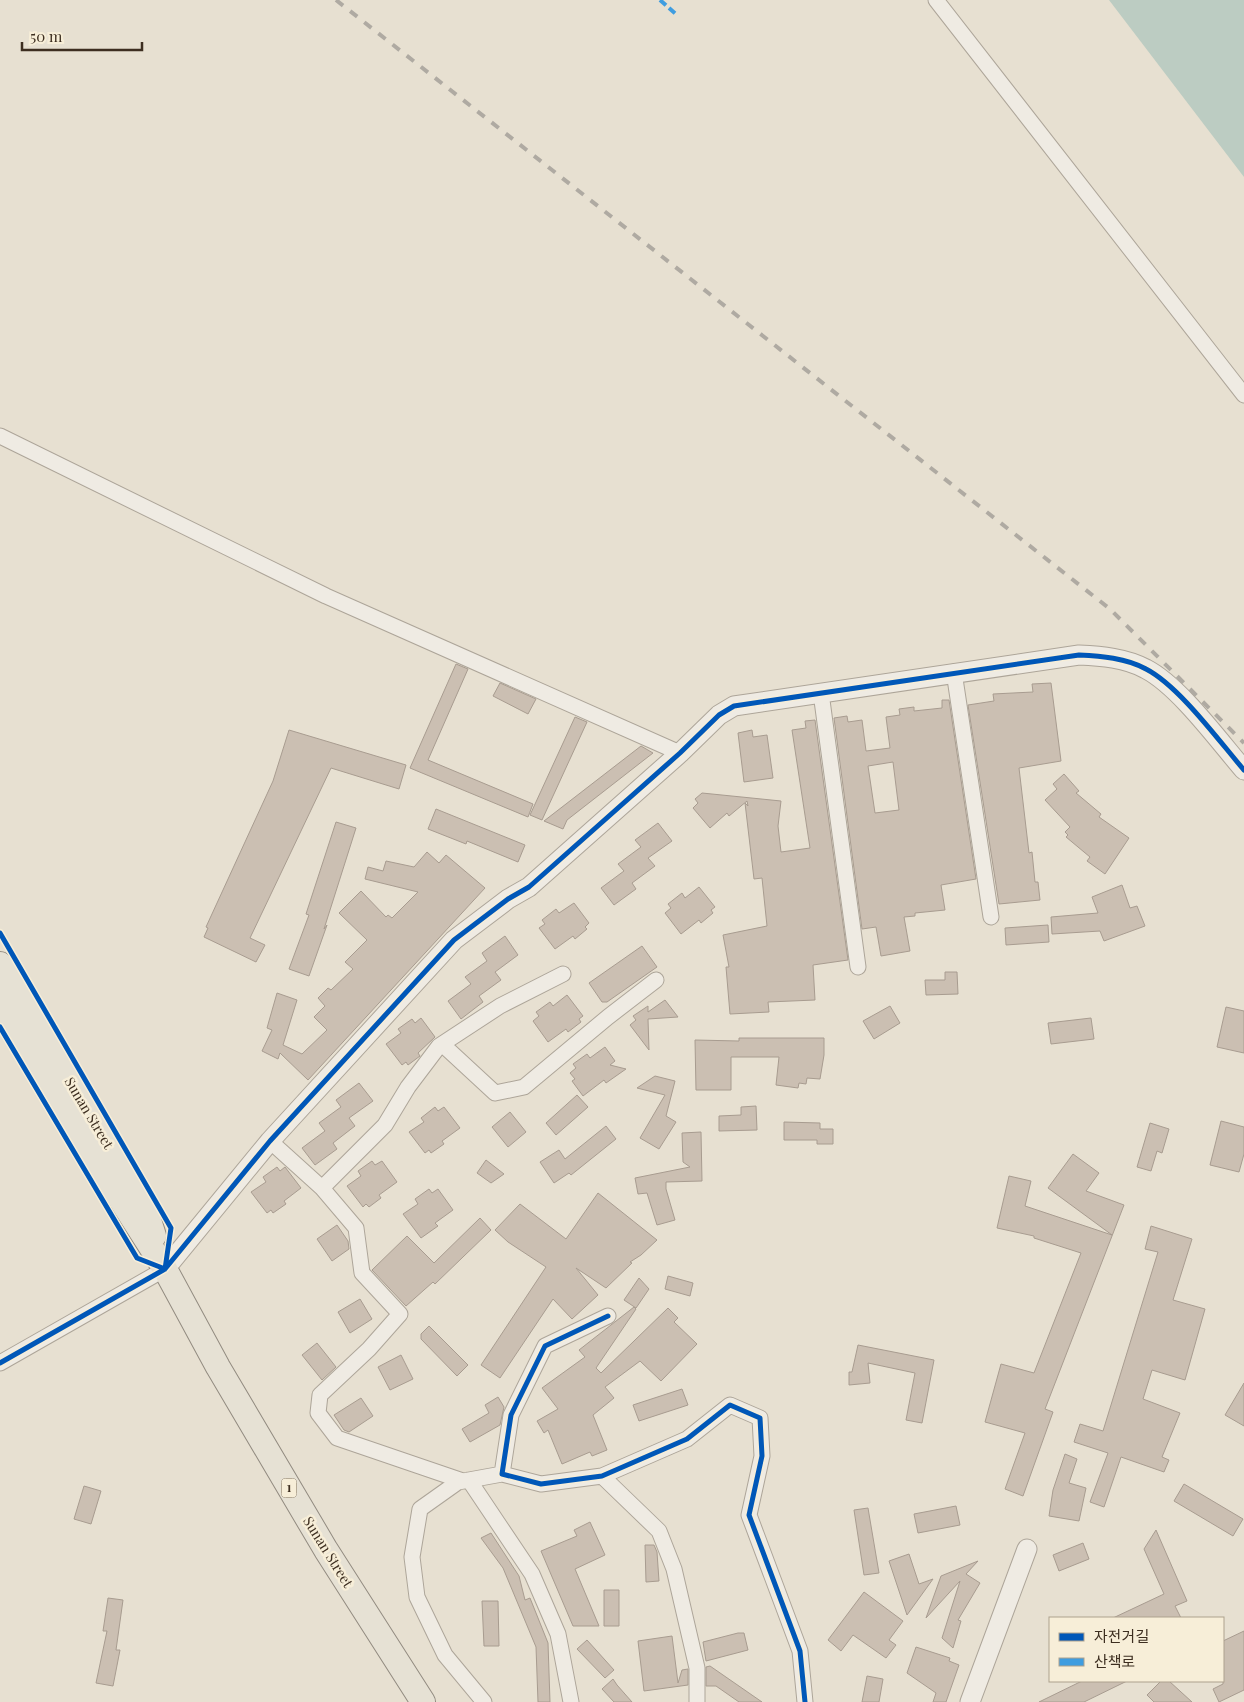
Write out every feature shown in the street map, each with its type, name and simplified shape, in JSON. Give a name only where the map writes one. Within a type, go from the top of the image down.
[{"type":"main road","name":"Sunan Street","points":[[0,964],[144,1204],[164,1269]]},
{"type":"main road","name":"Sunan Street","points":[[0,999],[73,1125],[164,1269],[218,1367],[326,1550],[423,1702]]},
{"type":"street","points":[[936,0],[1244,394]]},
{"type":"street","points":[[0,436],[326,596],[680,753]]},
{"type":"street","points":[[0,1364],[164,1269],[270,1141],[454,940],[508,899],[529,887],[719,716],[734,706],[1078,655],[1104,656],[1145,668],[1159,677],[1195,713],[1244,770]]},
{"type":"street","points":[[954,672],[991,916]]},
{"type":"street","points":[[821,693],[858,967]]},
{"type":"street","points":[[322,1188],[386,1125],[408,1087],[442,1044],[500,1006],[563,974]]},
{"type":"street","points":[[442,1044],[495,1093],[524,1088],[608,1017],[656,980]]},
{"type":"street","points":[[270,1141],[322,1188],[356,1228],[362,1273],[400,1314],[369,1349],[320,1395],[318,1413],[338,1438],[466,1480],[532,1574],[558,1634],[571,1702]]},
{"type":"street","points":[[502,1474],[511,1415],[545,1346],[608,1316]]},
{"type":"street","points":[[484,1702],[445,1655],[417,1597],[412,1557],[420,1509],[458,1482],[466,1480],[502,1474],[542,1484],[602,1476],[687,1439],[730,1405],[760,1418],[762,1456],[749,1515],[800,1651],[805,1702]]},
{"type":"street","points":[[602,1476],[659,1531],[674,1569],[697,1668],[698,1702]]},
{"type":"street","points":[[970,1702],[1027,1549]]},
{"type":"shaded area","points":[[1109,0],[1244,0],[1244,177]]},
{"type":"building","points":[[456,664],[468,669],[428,760],[533,804],[528,817],[410,768]]},
{"type":"building","points":[[500,683],[536,699],[528,714],[493,696]]},
{"type":"building","points":[[1051,683],[1061,761],[1019,768],[1029,853],[1032,852],[1035,882],[1038,882],[1040,900],[999,904],[968,705],[994,701],[993,694],[1033,692],[1032,684]]},
{"type":"building","points":[[942,700],[949,700],[976,879],[941,885],[945,910],[915,913],[915,916],[904,917],[910,951],[881,956],[876,927],[862,929],[834,718],[847,716],[848,722],[862,720],[866,751],[890,748],[886,717],[900,715],[899,709],[914,707],[914,711],[942,708]],"holes":[[[893,762],[899,810],[875,813],[868,766]]]},
{"type":"building","points":[[575,717],[587,722],[542,820],[530,815]]},
{"type":"building","points":[[815,720],[848,960],[813,965],[815,1000],[768,1002],[769,1012],[730,1014],[726,967],[729,967],[723,935],[767,926],[762,878],[754,879],[745,803],[748,806],[747,801],[729,816],[727,813],[710,828],[693,808],[698,803],[695,799],[702,793],[781,801],[778,826],[781,852],[810,848],[792,730],[806,728],[805,721]]},
{"type":"building","points":[[289,730],[406,765],[399,789],[331,768],[250,938],[265,945],[256,962],[204,937],[208,928],[206,927],[273,781]]},
{"type":"building","points":[[752,730],[753,737],[767,735],[773,778],[744,782],[738,733]]},
{"type":"building","points":[[641,746],[653,753],[567,820],[563,829],[544,821]]},
{"type":"building","points":[[1064,774],[1079,791],[1076,793],[1101,814],[1099,817],[1129,838],[1105,874],[1087,861],[1090,857],[1066,837],[1068,835],[1065,832],[1070,827],[1045,800],[1057,789],[1053,784]]},
{"type":"building","points":[[436,809],[525,845],[518,862],[467,841],[466,844],[428,829]]},
{"type":"building","points":[[336,822],[356,828],[324,929],[327,925],[309,976],[289,969],[309,915],[306,914]]},
{"type":"building","points":[[658,823],[672,841],[648,858],[655,866],[632,883],[636,889],[614,905],[601,888],[624,871],[618,864],[641,847],[635,840]]},
{"type":"building","points":[[427,852],[439,863],[446,855],[485,888],[308,1080],[280,1053],[278,1059],[262,1051],[272,1030],[267,1028],[277,993],[297,1000],[283,1045],[302,1054],[327,1030],[314,1017],[325,1006],[318,998],[328,988],[331,990],[353,969],[345,962],[367,940],[339,913],[361,891],[386,917],[388,915],[392,918],[418,892],[365,879],[368,867],[383,871],[386,861],[414,867]]},
{"type":"building","points":[[1122,885],[1130,908],[1137,906],[1145,926],[1104,941],[1100,931],[1052,934],[1051,917],[1098,913],[1092,897]]},
{"type":"building","points":[[699,887],[715,907],[711,910],[713,913],[701,923],[699,920],[681,934],[665,913],[671,908],[668,904],[682,893],[685,898]]},
{"type":"building","points":[[574,903],[589,923],[585,927],[587,929],[575,939],[573,936],[555,949],[539,928],[545,924],[542,920],[556,909],[559,913]]},
{"type":"building","points":[[1048,925],[1049,942],[1006,945],[1005,928]]},
{"type":"building","points":[[505,936],[518,955],[495,972],[501,980],[479,996],[483,1002],[461,1019],[448,1001],[471,984],[465,977],[487,961],[482,953]]},
{"type":"building","points":[[642,946],[657,967],[607,1002],[602,1002],[589,983]]},
{"type":"building","points":[[945,972],[957,972],[958,994],[926,995],[925,980],[945,980]]},
{"type":"building","points":[[567,995],[583,1016],[579,1019],[581,1022],[568,1032],[566,1029],[548,1042],[533,1021],[539,1016],[536,1012],[550,1002],[553,1006]]},
{"type":"building","points":[[665,1000],[678,1017],[648,1019],[649,1050],[630,1025],[636,1020],[633,1016],[648,1006],[648,1012]]},
{"type":"building","points":[[890,1006],[900,1023],[874,1039],[863,1021]]},
{"type":"building","points":[[1226,1007],[1244,1011],[1244,1053],[1217,1047]]},
{"type":"building","points":[[421,1018],[435,1037],[418,1053],[420,1056],[408,1065],[406,1062],[402,1065],[386,1044],[401,1033],[398,1029],[412,1019],[415,1023]]},
{"type":"building","points":[[1091,1018],[1094,1039],[1051,1044],[1048,1023]]},
{"type":"building","points":[[739,1038],[824,1038],[824,1055],[820,1079],[807,1078],[806,1084],[799,1083],[798,1088],[776,1085],[779,1057],[731,1057],[731,1090],[696,1090],[695,1040],[739,1041]]},
{"type":"building","points":[[605,1047],[615,1061],[610,1065],[626,1069],[606,1083],[604,1080],[583,1096],[572,1081],[575,1079],[570,1073],[576,1068],[573,1064],[587,1054],[590,1058]]},
{"type":"building","points":[[655,1076],[675,1081],[666,1116],[676,1122],[659,1149],[640,1138],[665,1095],[637,1088]]},
{"type":"building","points":[[359,1083],[373,1101],[349,1118],[355,1126],[333,1143],[337,1149],[315,1165],[302,1148],[325,1131],[319,1123],[341,1107],[336,1100]]},
{"type":"building","points":[[577,1095],[588,1107],[556,1135],[546,1123]]},
{"type":"building","points":[[756,1106],[757,1130],[719,1131],[719,1116],[741,1115],[741,1107]]},
{"type":"building","points":[[435,1107],[438,1111],[444,1107],[460,1128],[442,1141],[444,1144],[431,1153],[429,1150],[425,1153],[409,1132],[424,1122],[421,1118]]},
{"type":"building","points":[[510,1112],[526,1132],[508,1147],[492,1127]]},
{"type":"building","points":[[1221,1121],[1244,1127],[1244,1154],[1239,1172],[1210,1165]]},
{"type":"building","points":[[784,1122],[820,1123],[820,1129],[833,1129],[833,1144],[817,1144],[817,1140],[784,1140]]},
{"type":"building","points":[[1150,1123],[1169,1129],[1162,1153],[1157,1151],[1151,1171],[1137,1167]]},
{"type":"building","points":[[606,1126],[616,1139],[571,1175],[569,1173],[554,1183],[540,1162],[559,1150],[565,1159]]},
{"type":"building","points":[[701,1132],[702,1181],[666,1182],[666,1189],[675,1220],[657,1225],[647,1193],[638,1194],[635,1178],[690,1167],[683,1162],[682,1133]]},
{"type":"building","points":[[1073,1154],[1099,1173],[1086,1191],[1124,1205],[1045,1409],[1053,1412],[1023,1496],[1005,1489],[1025,1433],[985,1422],[1001,1364],[1034,1373],[1081,1253],[1034,1238],[1034,1236],[997,1228],[1009,1176],[1031,1181],[1025,1206],[1112,1235],[1048,1188]]},
{"type":"building","points":[[486,1160],[504,1174],[491,1183],[477,1173]]},
{"type":"building","points":[[372,1161],[375,1165],[382,1161],[397,1182],[379,1195],[381,1198],[369,1207],[366,1204],[363,1207],[347,1186],[361,1176],[358,1171]]},
{"type":"building","points":[[277,1167],[280,1171],[285,1167],[301,1188],[284,1201],[286,1204],[273,1213],[271,1210],[267,1213],[251,1192],[266,1182],[263,1177]]},
{"type":"building","points":[[429,1189],[432,1193],[438,1189],[453,1210],[435,1223],[438,1226],[421,1238],[403,1214],[418,1204],[415,1199]]},
{"type":"building","points":[[598,1193],[657,1240],[641,1255],[630,1262],[632,1263],[606,1288],[576,1268],[598,1295],[572,1319],[553,1299],[500,1378],[481,1365],[546,1267],[508,1242],[495,1230],[520,1204],[566,1239]]},
{"type":"building","points":[[480,1218],[491,1230],[435,1284],[433,1282],[406,1306],[372,1270],[407,1236],[434,1263]]},
{"type":"building","points":[[337,1225],[348,1241],[349,1249],[332,1261],[317,1239]]},
{"type":"building","points":[[1151,1226],[1192,1239],[1173,1300],[1205,1309],[1185,1380],[1152,1370],[1143,1399],[1180,1413],[1162,1457],[1169,1460],[1164,1472],[1121,1457],[1104,1507],[1090,1502],[1108,1453],[1074,1442],[1080,1424],[1103,1431],[1158,1252],[1145,1249]]},
{"type":"building","points":[[668,1276],[693,1283],[690,1296],[665,1289]]},
{"type":"building","points":[[639,1278],[649,1289],[636,1308],[624,1300]]},
{"type":"building","points":[[360,1299],[372,1319],[350,1333],[338,1312]]},
{"type":"building","points":[[634,1307],[636,1309],[596,1368],[601,1373],[668,1308],[678,1318],[674,1322],[697,1344],[661,1381],[640,1361],[605,1387],[614,1398],[593,1415],[607,1450],[592,1456],[590,1452],[562,1464],[548,1430],[544,1433],[537,1421],[558,1409],[542,1388],[585,1357],[579,1350]]},
{"type":"building","points":[[429,1326],[468,1365],[457,1376],[421,1339],[421,1334]]},
{"type":"building","points":[[317,1343],[336,1367],[322,1380],[302,1355]]},
{"type":"building","points":[[858,1345],[934,1360],[922,1423],[906,1420],[915,1373],[868,1363],[870,1383],[849,1385],[849,1372],[852,1372]]},
{"type":"building","points":[[401,1355],[413,1379],[390,1390],[378,1367]]},
{"type":"building","points":[[1244,1383],[1244,1426],[1225,1415]]},
{"type":"building","points":[[682,1389],[688,1405],[639,1421],[633,1405]]},
{"type":"building","points":[[498,1397],[504,1407],[500,1425],[470,1442],[462,1429],[489,1413],[485,1405]]},
{"type":"building","points":[[361,1398],[373,1416],[349,1432],[344,1430],[334,1415]]},
{"type":"building","points":[[1065,1454],[1077,1459],[1069,1483],[1086,1488],[1079,1521],[1049,1516],[1053,1490]]},
{"type":"building","points":[[1184,1484],[1243,1519],[1233,1536],[1174,1501]]},
{"type":"building","points":[[84,1486],[101,1491],[91,1524],[74,1519]]},
{"type":"building","points":[[956,1506],[960,1525],[918,1533],[914,1514]]},
{"type":"building","points":[[868,1508],[879,1573],[864,1575],[854,1510]]},
{"type":"building","points":[[590,1522],[605,1555],[575,1569],[599,1626],[573,1626],[541,1551],[577,1536],[574,1530]]},
{"type":"building","points":[[1156,1530],[1187,1601],[1175,1606],[1180,1617],[1115,1617],[1164,1594],[1144,1549]]},
{"type":"building","points":[[491,1533],[519,1576],[525,1600],[530,1598],[548,1643],[550,1702],[538,1702],[536,1647],[503,1568],[481,1538]]},
{"type":"building","points":[[1083,1543],[1089,1559],[1059,1571],[1053,1555]]},
{"type":"building","points":[[645,1545],[654,1545],[657,1552],[659,1581],[646,1582]]},
{"type":"building","points":[[909,1554],[919,1584],[933,1579],[907,1615],[889,1561]]},
{"type":"building","points":[[978,1561],[966,1574],[980,1583],[958,1620],[961,1621],[953,1648],[942,1638],[960,1581],[926,1618],[941,1576]]},
{"type":"building","points":[[604,1590],[619,1590],[619,1626],[604,1626]]},
{"type":"building","points":[[864,1592],[903,1621],[889,1640],[896,1645],[886,1658],[853,1635],[841,1651],[828,1640]]},
{"type":"building","points":[[108,1598],[123,1600],[116,1650],[120,1650],[113,1686],[96,1683],[107,1631],[103,1631]]},
{"type":"building","points":[[482,1601],[498,1601],[499,1646],[484,1646]]},
{"type":"building","points":[[1244,1631],[1244,1690],[1219,1702],[1213,1689],[1224,1682],[1224,1641]]},
{"type":"building","points":[[744,1633],[748,1650],[706,1661],[703,1642]]},
{"type":"building","points":[[672,1636],[678,1683],[682,1670],[688,1669],[688,1685],[644,1691],[638,1641]]},
{"type":"building","points":[[587,1640],[614,1670],[605,1678],[577,1649]]},
{"type":"building","points":[[916,1647],[950,1658],[949,1661],[959,1665],[946,1702],[933,1702],[936,1693],[907,1673]]},
{"type":"building","points":[[710,1666],[762,1702],[739,1702],[716,1686],[706,1686],[706,1667]]},
{"type":"building","points":[[867,1676],[883,1679],[879,1702],[862,1702]]},
{"type":"building","points":[[613,1679],[632,1702],[614,1702],[602,1689]]},
{"type":"building","points":[[1080,1682],[1125,1682],[1084,1702],[1039,1702]]},
{"type":"building","points":[[1160,1682],[1170,1682],[1192,1702],[1154,1702],[1147,1695]]},
{"type":"railway","points":[[336,0],[1110,609],[1244,743]]},
{"type":"marked path","points":[[660,0],[677,15]]},
{"type":"cycle path","points":[[0,1363],[165,1269],[270,1141],[454,940],[508,899],[529,887],[680,753],[719,715],[734,706],[1079,655],[1105,657],[1138,665],[1159,677],[1198,715],[1244,770]]},
{"type":"cycle path","points":[[0,933],[171,1228],[165,1269],[137,1258],[0,1027]]},
{"type":"cycle path","points":[[608,1316],[545,1346],[511,1415],[502,1474],[541,1484],[602,1476],[687,1439],[730,1405],[760,1418],[762,1456],[749,1515],[800,1651],[805,1702]]}]
